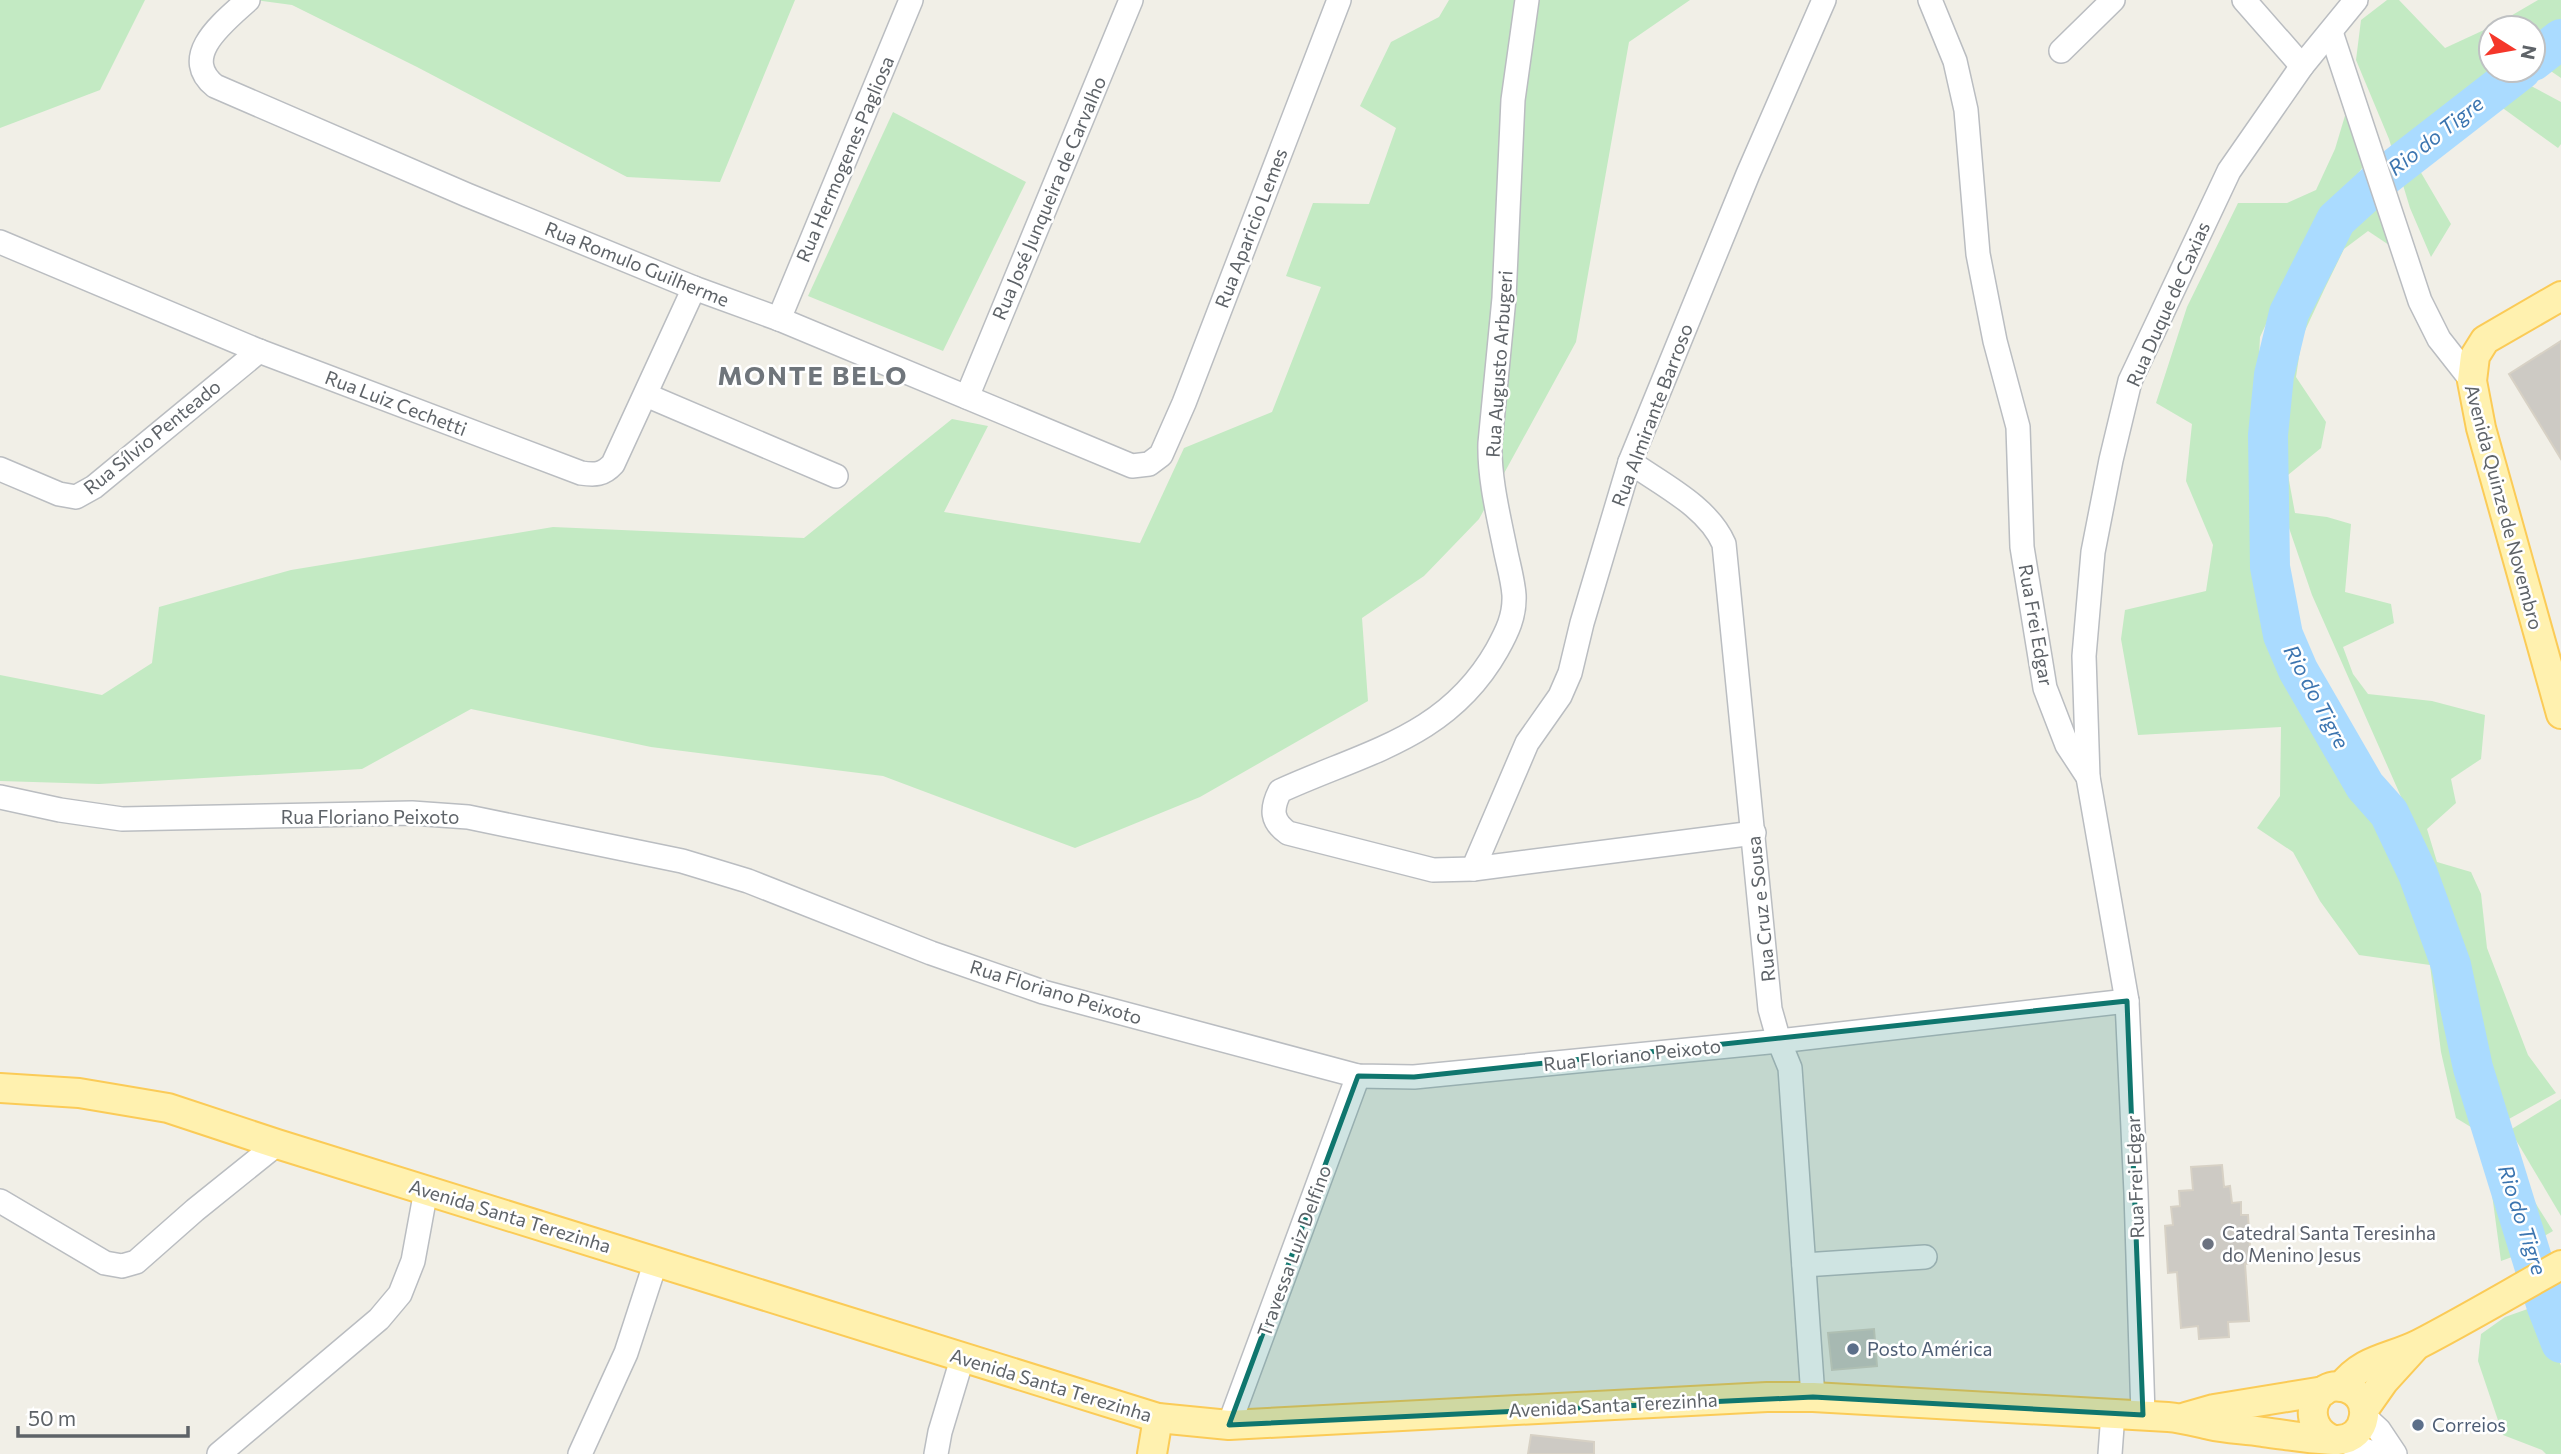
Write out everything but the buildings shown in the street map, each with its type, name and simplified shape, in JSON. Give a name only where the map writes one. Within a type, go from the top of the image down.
[{"type":"main road","points":[[2472,381],[2475,356],[2485,340],[2561,296]]},
{"type":"main road","name":"Avenida Quinze de Novembro","points":[[2472,381],[2481,428],[2561,714]]},
{"type":"main road","name":"Avenida Santa Terezinha","points":[[0,1088],[79,1093],[168,1108],[962,1359],[1158,1418],[1229,1425],[1767,1397],[1813,1397],[2143,1415],[2182,1419],[2211,1426],[2337,1440]]},
{"type":"main road","points":[[2416,1346],[2384,1381],[2357,1432],[2337,1440],[2318,1430],[2312,1414],[2317,1397],[2332,1389],[2352,1372],[2367,1363],[2416,1346],[2559,1266]]},
{"type":"main road","points":[[2332,1389],[2356,1394],[2365,1413]]},
{"type":"main road","name":"Avenida Santa Terezinha","points":[[2182,1419],[2214,1409],[2332,1389]]},
{"type":"main road","points":[[1152,1454],[1158,1418]]},
{"type":"street","name":"Rua Romulo Guilherme","points":[[248,0],[210,38],[202,51],[200,64],[205,78],[215,86],[467,195],[694,288],[779,319],[1132,466],[1149,464],[1161,455]]},
{"type":"street","name":"Rua Hermogenes Pagliosa","points":[[779,319],[911,0]]},
{"type":"street","name":"Rua José Junqueira de Carvalho","points":[[967,397],[1131,0]]},
{"type":"street","name":"Rua Aparicio Lemes","points":[[1161,455],[1184,402],[1339,0]]},
{"type":"street","name":"Rua Augusto Arbugeri","points":[[1527,0],[1513,100],[1504,298],[1490,443],[1502,532],[1514,593],[1509,629],[1488,667],[1438,719],[1395,743],[1280,791],[1274,804],[1278,826],[1288,833],[1433,870],[1473,869],[1754,832]]},
{"type":"street","name":"Rua Almirante Barroso","points":[[1473,869],[1527,743],[1560,696],[1570,673],[1582,622],[1630,462],[1748,174],[1824,0]]},
{"type":"street","name":"Rua Frei Edgar","points":[[1930,0],[1955,61],[1966,110],[1978,254],[1995,341],[2018,427],[2022,547],[2045,688],[2067,745],[2088,777],[2127,1001],[2136,1179],[2143,1415]]},
{"type":"street","points":[[2061,51],[2113,0]]},
{"type":"street","points":[[2244,0],[2302,66]]},
{"type":"street","name":"Rua Duque de Caxias","points":[[2088,777],[2084,656],[2094,552],[2111,460],[2130,381],[2229,170],[2302,66],[2356,0]]},
{"type":"street","name":"Avenida Quinze de Novembro","points":[[2331,33],[2346,85],[2420,301],[2439,339],[2472,381]]},
{"type":"street","name":"Rua Luiz Cechetti","points":[[0,242],[259,351],[581,473],[594,475],[605,472],[613,464],[694,288]]},
{"type":"street","name":"Rua Sílvio Penteado","points":[[0,469],[59,494],[76,497],[94,487],[259,351]]},
{"type":"street","points":[[646,396],[836,476]]},
{"type":"street","name":"Rua Cruz e Sousa","points":[[1630,462],[1704,516],[1716,527],[1724,544],[1770,1009],[1790,1068],[1813,1397]]},
{"type":"street","name":"Rua Floriano Peixoto","points":[[0,796],[60,810],[122,818],[412,813],[468,817],[682,861],[748,881],[931,953],[1043,992],[1358,1076],[1414,1077],[1779,1041],[2127,1001]]},
{"type":"street","name":"Travessa Luiz Delfino","points":[[1229,1425],[1358,1076]]},
{"type":"street","points":[[0,1201],[106,1263],[122,1266],[136,1262],[277,1144]]},
{"type":"street","points":[[219,1454],[380,1319],[400,1294],[413,1261],[426,1190]]},
{"type":"street","points":[[1804,1265],[1925,1257]]},
{"type":"street","points":[[580,1454],[626,1353],[656,1261]]},
{"type":"street","points":[[936,1454],[962,1359]]},
{"type":"street","points":[[2110,1454],[2113,1413]]},
{"type":"street","points":[[2365,1413],[2395,1454]]},
{"type":"street","points":[[2337,1440],[2374,1454]]},
{"type":"highlighted area","points":[[2127,1001],[2143,1415],[1813,1397],[1229,1425],[1358,1076],[1414,1077]]},
{"type":"green space","points":[[0,0],[145,0],[100,90],[0,128]]},
{"type":"green space","points":[[255,0],[795,0],[720,182],[627,177],[292,5]]},
{"type":"green space","points":[[1449,0],[1690,0],[1629,42],[1576,342],[1479,519],[1424,576],[1362,618],[1368,701],[1200,797],[1075,848],[883,776],[651,747],[471,709],[362,769],[99,784],[0,781],[0,675],[102,695],[152,663],[159,607],[291,570],[553,527],[804,538],[952,419],[988,426],[944,512],[1140,543],[1184,448],[1272,412],[1321,287],[1286,276],[1313,203],[1369,204],[1396,128],[1360,106],[1391,42],[1439,17]]},
{"type":"green space","points":[[2387,0],[2399,0],[2445,48],[2477,33],[2477,84],[2527,84],[2561,102],[2561,144],[2558,148],[2493,101],[2409,152],[2451,224],[2431,257],[2410,208],[2389,139],[2356,60],[2361,20]]},
{"type":"green space","points":[[2538,0],[2561,0],[2561,78],[2547,68],[2547,14],[2514,14]]},
{"type":"green space","points":[[2347,109],[2365,164],[2299,254],[2260,337],[2255,435],[2274,630],[2297,683],[2428,908],[2511,1228],[2523,1253],[2501,1261],[2484,1135],[2456,1118],[2441,1052],[2430,965],[2359,955],[2320,901],[2293,852],[2257,828],[2280,796],[2281,727],[2138,735],[2121,639],[2125,610],[2206,591],[2213,545],[2186,481],[2192,424],[2156,403],[2187,307],[2238,203],[2287,203],[2316,190],[2335,149]]},
{"type":"green space","points":[[893,112],[1026,182],[943,351],[808,296]]},
{"type":"green space","points":[[2373,190],[2392,247],[2368,231],[2344,249],[2302,337],[2296,377],[2326,422],[2321,448],[2288,475],[2295,513],[2327,517],[2351,524],[2345,592],[2391,604],[2394,623],[2343,647],[2353,674],[2368,694],[2432,701],[2485,715],[2481,759],[2451,779],[2456,803],[2427,829],[2437,862],[2471,872],[2481,894],[2487,948],[2528,1055],[2556,1093],[2507,1120],[2516,1165],[2553,1231],[2534,1242],[2502,1133],[2500,1094],[2451,910],[2312,595],[2277,493],[2276,430],[2286,356],[2323,256]]},
{"type":"green space","points":[[2561,1099],[2561,1216],[2510,1130]]},
{"type":"green space","points":[[2539,1305],[2561,1366],[2561,1454],[2546,1454],[2503,1435],[2478,1361],[2481,1334],[2505,1317]]},
{"type":"waterway","name":"Rio do Tigre","points":[[2547,50],[2561,39]]},
{"type":"waterway","name":"Rio do Tigre","points":[[2503,84],[2382,178],[2336,220],[2289,313],[2274,375],[2268,435],[2270,567],[2283,635],[2298,670],[2365,786],[2389,813],[2418,874],[2451,965],[2473,1068],[2547,1307],[2561,1343]]},
{"type":"place","name":"Catedral Santa Teresinha do Menino Jesus","points":[[2208,1244]]},
{"type":"place","name":"Posto América","points":[[1853,1349]]},
{"type":"place","name":"Correios","points":[[2418,1425]]},
{"type":"district","name":"MONTE BELO","points":[[813,376]]}]
